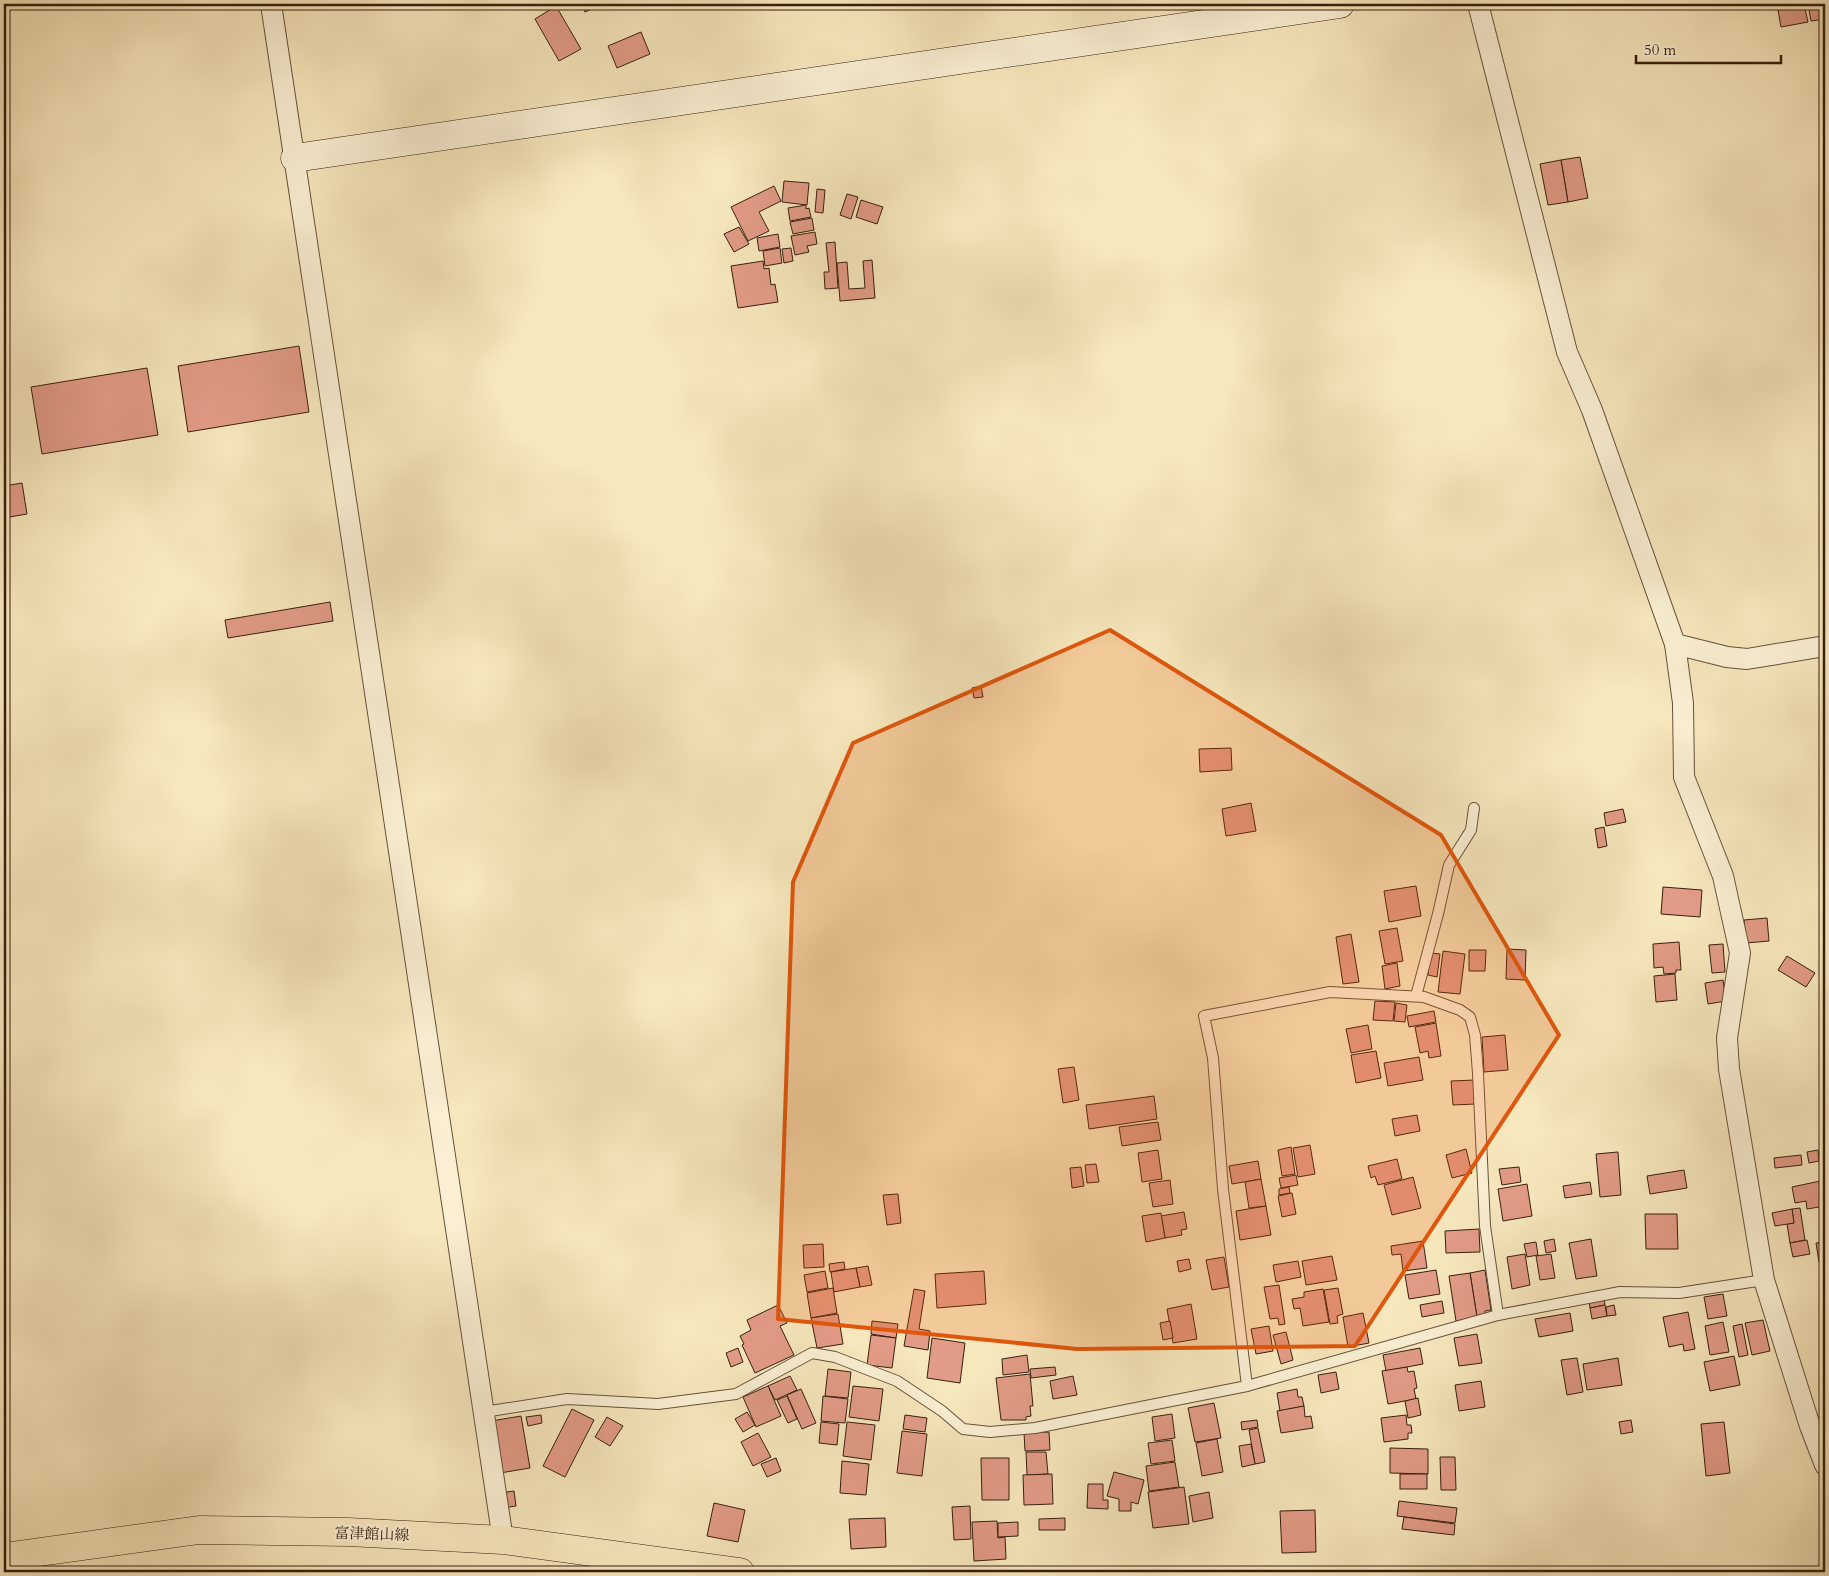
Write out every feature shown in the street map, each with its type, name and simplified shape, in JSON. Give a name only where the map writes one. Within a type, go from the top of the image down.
[{"type":"main road","name":"富津館山線","points":[[4,1556],[199,1530],[348,1532],[503,1540],[740,1572]]},
{"type":"street","points":[[271,4],[503,1540]]},
{"type":"street","points":[[294,158],[1340,4]]},
{"type":"street","points":[[1478,4],[1567,352],[1592,410],[1675,644],[1683,704],[1684,777],[1723,876],[1740,953],[1727,1038],[1729,1069],[1764,1280],[1818,1423],[1825,1465]]},
{"type":"street","points":[[1675,644],[1727,657],[1747,659],[1825,646]]},
{"type":"lane","points":[[1416,996],[1438,914],[1448,865],[1471,830],[1474,808]]},
{"type":"lane","points":[[1247,1386],[1222,1189],[1213,1058],[1204,1016],[1330,992],[1424,996],[1460,1010],[1470,1017],[1475,1035],[1478,1074],[1485,1226],[1498,1315]]},
{"type":"lane","points":[[484,1412],[567,1399],[658,1404],[736,1394],[812,1353],[835,1357],[897,1381],[942,1411],[963,1429],[990,1432],[1035,1428],[1247,1386],[1498,1315],[1620,1292],[1679,1293],[1764,1280]]},
{"type":"highlighted area","points":[[1110,630],[1441,835],[1559,1035],[1355,1346],[1077,1349],[778,1319],[793,882],[853,743]]},
{"type":"building","points":[[582,4],[603,4],[585,12]]},
{"type":"building","points":[[1777,4],[1804,4],[1808,22],[1781,27]]},
{"type":"building","points":[[1808,4],[1825,4],[1825,19],[1811,21]]},
{"type":"building","points":[[556,6],[581,49],[559,61],[535,19]]},
{"type":"building","points":[[641,32],[650,54],[617,68],[608,46]]},
{"type":"building","points":[[1580,157],[1588,198],[1568,202],[1561,160]]},
{"type":"building","points":[[1561,160],[1568,202],[1548,205],[1540,164]]},
{"type":"building","points":[[784,181],[809,183],[807,205],[782,202]]},
{"type":"building","points":[[774,186],[781,201],[759,212],[769,231],[748,241],[731,207]]},
{"type":"building","points":[[817,189],[825,190],[823,213],[815,212]]},
{"type":"building","points":[[847,194],[858,197],[851,219],[840,215]]},
{"type":"building","points":[[861,200],[883,207],[877,224],[856,217]]},
{"type":"building","points":[[806,205],[806,209],[809,208],[811,217],[790,221],[788,208]]},
{"type":"building","points":[[812,218],[814,230],[793,234],[790,222]]},
{"type":"building","points":[[739,227],[749,244],[734,252],[724,234]]},
{"type":"building","points":[[815,232],[817,244],[807,246],[809,252],[795,255],[791,236]]},
{"type":"building","points":[[778,234],[780,247],[759,251],[757,238]]},
{"type":"building","points":[[835,242],[838,288],[825,289],[824,272],[829,272],[826,243]]},
{"type":"building","points":[[780,248],[782,263],[765,266],[763,251]]},
{"type":"building","points":[[791,248],[793,261],[784,263],[782,249]]},
{"type":"building","points":[[872,260],[875,298],[840,301],[837,263],[847,262],[849,289],[865,288],[863,261]]},
{"type":"building","points":[[763,261],[764,269],[769,268],[771,285],[775,284],[778,302],[738,308],[731,266]]},
{"type":"building","points":[[299,346],[309,412],[188,432],[178,366]]},
{"type":"building","points":[[147,368],[158,435],[42,454],[31,387]]},
{"type":"building","points":[[22,483],[27,514],[4,518],[4,486]]},
{"type":"building","points":[[330,602],[333,621],[228,638],[225,620]]},
{"type":"building","points":[[981,686],[983,697],[974,698],[972,688]]},
{"type":"building","points":[[1231,748],[1232,770],[1200,772],[1199,749]]},
{"type":"building","points":[[1251,803],[1256,831],[1226,836],[1222,809]]},
{"type":"building","points":[[1623,809],[1626,822],[1606,826],[1604,813]]},
{"type":"building","points":[[1604,827],[1607,846],[1598,848],[1595,829]]},
{"type":"building","points":[[1416,886],[1421,916],[1389,922],[1384,891]]},
{"type":"building","points":[[1663,887],[1702,890],[1700,917],[1661,914]]},
{"type":"building","points":[[1767,918],[1769,941],[1746,943],[1744,920]]},
{"type":"building","points":[[1397,928],[1403,961],[1385,964],[1379,931]]},
{"type":"building","points":[[1351,934],[1359,982],[1343,984],[1336,937]]},
{"type":"building","points":[[1679,942],[1681,970],[1676,970],[1676,973],[1664,974],[1663,967],[1654,968],[1653,944]]},
{"type":"building","points":[[1723,944],[1725,972],[1712,973],[1709,945]]},
{"type":"building","points":[[1507,949],[1526,950],[1525,980],[1506,979]]},
{"type":"building","points":[[1469,950],[1486,950],[1485,971],[1469,971]]},
{"type":"building","points":[[1443,951],[1465,954],[1460,994],[1438,992]]},
{"type":"building","points":[[1430,953],[1440,954],[1437,977],[1428,975]]},
{"type":"building","points":[[1787,956],[1815,973],[1806,987],[1778,970]]},
{"type":"building","points":[[1397,963],[1400,986],[1385,989],[1382,966]]},
{"type":"building","points":[[1675,974],[1677,1000],[1656,1002],[1654,976]]},
{"type":"building","points":[[1723,980],[1726,1001],[1708,1004],[1705,983]]},
{"type":"building","points":[[1375,1001],[1395,1002],[1393,1021],[1373,1020]]},
{"type":"building","points":[[1396,1003],[1407,1005],[1405,1022],[1394,1021]]},
{"type":"building","points":[[1434,1011],[1436,1022],[1409,1027],[1407,1016]]},
{"type":"building","points":[[1436,1023],[1441,1056],[1429,1058],[1428,1051],[1420,1053],[1415,1027]]},
{"type":"building","points":[[1368,1025],[1372,1049],[1351,1053],[1346,1029]]},
{"type":"building","points":[[1505,1035],[1508,1070],[1484,1072],[1482,1037]]},
{"type":"building","points":[[1376,1051],[1381,1078],[1356,1083],[1351,1055]]},
{"type":"building","points":[[1419,1057],[1423,1080],[1388,1086],[1384,1063]]},
{"type":"building","points":[[1074,1067],[1079,1100],[1063,1103],[1058,1069]]},
{"type":"building","points":[[1475,1080],[1476,1104],[1453,1105],[1451,1081]]},
{"type":"building","points":[[1154,1096],[1157,1119],[1089,1129],[1086,1105]]},
{"type":"building","points":[[1417,1115],[1420,1131],[1395,1136],[1392,1119]]},
{"type":"building","points":[[1158,1122],[1161,1140],[1122,1146],[1119,1127]]},
{"type":"building","points":[[1310,1145],[1315,1174],[1298,1177],[1293,1148]]},
{"type":"building","points":[[1291,1147],[1295,1174],[1282,1176],[1278,1150]]},
{"type":"building","points":[[1466,1149],[1472,1173],[1452,1178],[1446,1155]]},
{"type":"building","points":[[1158,1150],[1162,1179],[1142,1182],[1138,1153]]},
{"type":"building","points":[[1818,1150],[1819,1161],[1809,1163],[1807,1152]]},
{"type":"building","points":[[1618,1152],[1621,1195],[1600,1197],[1596,1154]]},
{"type":"building","points":[[1801,1155],[1802,1165],[1775,1168],[1774,1158]]},
{"type":"building","points":[[1397,1159],[1402,1179],[1378,1185],[1375,1176],[1371,1178],[1368,1166]]},
{"type":"building","points":[[1258,1161],[1261,1179],[1232,1184],[1229,1166]]},
{"type":"building","points":[[1096,1164],[1099,1182],[1087,1183],[1085,1165]]},
{"type":"building","points":[[1081,1167],[1084,1186],[1072,1188],[1070,1168]]},
{"type":"building","points":[[1519,1167],[1521,1182],[1502,1185],[1499,1169]]},
{"type":"building","points":[[1684,1170],[1687,1188],[1650,1194],[1647,1176]]},
{"type":"building","points":[[1296,1175],[1298,1185],[1281,1188],[1279,1178]]},
{"type":"building","points":[[1413,1177],[1421,1208],[1392,1215],[1384,1185]]},
{"type":"building","points":[[1261,1179],[1266,1206],[1249,1208],[1245,1182]]},
{"type":"building","points":[[1170,1180],[1173,1204],[1153,1207],[1149,1183]]},
{"type":"building","points":[[1825,1180],[1825,1206],[1807,1209],[1806,1201],[1795,1203],[1792,1187]]},
{"type":"building","points":[[1590,1182],[1592,1194],[1565,1198],[1563,1186]]},
{"type":"building","points":[[1527,1184],[1532,1216],[1503,1221],[1498,1189]]},
{"type":"building","points":[[1289,1187],[1290,1193],[1279,1195],[1279,1189]]},
{"type":"building","points":[[1292,1193],[1296,1214],[1282,1217],[1278,1196]]},
{"type":"building","points":[[898,1194],[901,1223],[887,1225],[883,1195]]},
{"type":"building","points":[[1266,1206],[1271,1235],[1240,1240],[1236,1211]]},
{"type":"building","points":[[1800,1208],[1805,1240],[1790,1243],[1787,1224],[1794,1223],[1792,1209]]},
{"type":"building","points":[[1792,1209],[1794,1223],[1775,1226],[1772,1213]]},
{"type":"building","points":[[1184,1212],[1187,1229],[1181,1230],[1182,1235],[1165,1238],[1161,1216]]},
{"type":"building","points":[[1161,1213],[1165,1238],[1146,1242],[1142,1216]]},
{"type":"building","points":[[1645,1214],[1677,1214],[1678,1249],[1646,1249]]},
{"type":"building","points":[[1479,1229],[1480,1252],[1446,1253],[1445,1231]]},
{"type":"building","points":[[1554,1239],[1556,1251],[1546,1253],[1544,1241]]},
{"type":"building","points":[[1591,1239],[1597,1276],[1576,1279],[1569,1243]]},
{"type":"building","points":[[1807,1240],[1810,1254],[1793,1257],[1790,1243]]},
{"type":"building","points":[[1423,1241],[1427,1268],[1403,1271],[1401,1254],[1392,1255],[1391,1246]]},
{"type":"building","points":[[1536,1242],[1538,1255],[1527,1257],[1524,1244]]},
{"type":"building","points":[[1825,1242],[1825,1261],[1819,1262],[1816,1243]]},
{"type":"building","points":[[823,1244],[824,1267],[804,1268],[803,1245]]},
{"type":"building","points":[[1525,1254],[1530,1285],[1512,1289],[1507,1257]]},
{"type":"building","points":[[1551,1254],[1555,1278],[1540,1280],[1536,1256]]},
{"type":"building","points":[[1332,1256],[1337,1280],[1306,1285],[1302,1261]]},
{"type":"building","points":[[1224,1257],[1229,1287],[1212,1290],[1206,1260]]},
{"type":"building","points":[[1189,1259],[1191,1269],[1179,1272],[1177,1261]]},
{"type":"building","points":[[1298,1261],[1301,1277],[1276,1282],[1273,1265]]},
{"type":"building","points":[[844,1262],[845,1269],[830,1272],[829,1264]]},
{"type":"building","points":[[868,1266],[872,1285],[860,1287],[856,1268]]},
{"type":"building","points":[[856,1268],[860,1287],[834,1292],[831,1272]]},
{"type":"building","points":[[1436,1270],[1440,1294],[1409,1299],[1405,1275]]},
{"type":"building","points":[[1485,1270],[1491,1310],[1485,1311],[1485,1316],[1477,1317],[1470,1273]]},
{"type":"building","points":[[825,1271],[828,1288],[807,1292],[804,1275]]},
{"type":"building","points":[[984,1271],[986,1304],[937,1308],[935,1274]]},
{"type":"building","points":[[1470,1273],[1477,1317],[1456,1321],[1449,1276]]},
{"type":"building","points":[[1279,1285],[1285,1324],[1279,1325],[1278,1318],[1270,1319],[1264,1287]]},
{"type":"building","points":[[833,1288],[837,1313],[811,1318],[807,1293]]},
{"type":"building","points":[[1338,1288],[1343,1314],[1337,1316],[1338,1323],[1330,1324],[1324,1290]]},
{"type":"building","points":[[914,1289],[925,1291],[919,1329],[930,1331],[928,1350],[904,1346]]},
{"type":"building","points":[[1323,1289],[1329,1322],[1303,1326],[1300,1308],[1294,1309],[1292,1299],[1304,1297],[1304,1292]]},
{"type":"building","points":[[1723,1294],[1727,1316],[1708,1319],[1704,1297]]},
{"type":"building","points":[[1604,1299],[1605,1305],[1590,1308],[1589,1301]]},
{"type":"building","points":[[1442,1301],[1444,1313],[1422,1317],[1420,1305]]},
{"type":"building","points":[[1191,1304],[1197,1339],[1173,1343],[1167,1309]]},
{"type":"building","points":[[778,1305],[787,1323],[780,1326],[794,1355],[755,1373],[742,1345],[744,1344],[740,1336],[751,1330],[747,1320]]},
{"type":"building","points":[[1605,1305],[1607,1316],[1592,1319],[1590,1308]]},
{"type":"building","points":[[1614,1305],[1616,1315],[1607,1316],[1606,1307]]},
{"type":"building","points":[[1688,1312],[1695,1349],[1684,1351],[1683,1344],[1669,1347],[1663,1317]]},
{"type":"building","points":[[1363,1313],[1369,1343],[1348,1347],[1343,1317]]},
{"type":"building","points":[[1570,1313],[1573,1331],[1539,1337],[1535,1319]]},
{"type":"building","points":[[838,1314],[843,1344],[817,1348],[811,1318]]},
{"type":"building","points":[[1763,1320],[1770,1351],[1752,1355],[1745,1323]]},
{"type":"building","points":[[872,1321],[898,1324],[896,1338],[871,1334]]},
{"type":"building","points":[[1170,1321],[1173,1338],[1163,1340],[1160,1323]]},
{"type":"building","points":[[1723,1322],[1729,1352],[1710,1355],[1705,1326]]},
{"type":"building","points":[[1742,1324],[1748,1355],[1739,1357],[1733,1326]]},
{"type":"building","points":[[1269,1326],[1273,1351],[1256,1354],[1251,1329]]},
{"type":"building","points":[[1286,1332],[1293,1360],[1281,1364],[1273,1335]]},
{"type":"building","points":[[1477,1334],[1482,1363],[1459,1366],[1454,1338]]},
{"type":"building","points":[[871,1335],[896,1338],[892,1368],[867,1365]]},
{"type":"building","points":[[932,1338],[965,1343],[960,1383],[927,1378]]},
{"type":"building","points":[[738,1348],[743,1362],[731,1367],[726,1353]]},
{"type":"building","points":[[1420,1348],[1423,1364],[1386,1371],[1383,1355]]},
{"type":"building","points":[[1027,1355],[1029,1372],[1003,1375],[1002,1359]]},
{"type":"building","points":[[1734,1356],[1740,1385],[1710,1391],[1704,1362]]},
{"type":"building","points":[[1577,1358],[1583,1392],[1567,1395],[1561,1360]]},
{"type":"building","points":[[1618,1358],[1622,1385],[1587,1390],[1583,1364]]},
{"type":"building","points":[[1055,1367],[1056,1375],[1031,1378],[1030,1369]]},
{"type":"building","points":[[1407,1367],[1408,1372],[1414,1371],[1417,1388],[1414,1389],[1416,1399],[1388,1404],[1382,1371]]},
{"type":"building","points":[[828,1369],[851,1372],[848,1398],[825,1396]]},
{"type":"building","points":[[1336,1372],[1339,1389],[1321,1393],[1318,1375]]},
{"type":"building","points":[[1030,1374],[1033,1406],[1030,1406],[1031,1416],[1026,1417],[1026,1420],[1001,1420],[996,1378]]},
{"type":"building","points":[[790,1376],[797,1390],[775,1400],[768,1386]]},
{"type":"building","points":[[1073,1376],[1077,1395],[1053,1399],[1050,1381]]},
{"type":"building","points":[[1481,1381],[1485,1407],[1459,1411],[1455,1385]]},
{"type":"building","points":[[768,1386],[781,1416],[756,1427],[743,1397]]},
{"type":"building","points":[[853,1386],[883,1389],[879,1421],[849,1417]]},
{"type":"building","points":[[801,1389],[816,1423],[802,1429],[787,1395]]},
{"type":"building","points":[[1297,1389],[1298,1397],[1302,1397],[1304,1406],[1280,1411],[1277,1393]]},
{"type":"building","points":[[787,1396],[797,1419],[788,1423],[777,1400]]},
{"type":"building","points":[[823,1396],[848,1399],[845,1423],[821,1421]]},
{"type":"building","points":[[1418,1398],[1421,1415],[1408,1418],[1405,1401]]},
{"type":"building","points":[[1214,1403],[1221,1438],[1195,1442],[1188,1408]]},
{"type":"building","points":[[1304,1406],[1305,1417],[1311,1416],[1313,1428],[1281,1433],[1277,1411]]},
{"type":"building","points":[[572,1409],[594,1420],[565,1477],[543,1466]]},
{"type":"building","points":[[747,1412],[755,1425],[743,1432],[735,1419]]},
{"type":"building","points":[[1172,1414],[1175,1438],[1155,1441],[1152,1417]]},
{"type":"building","points":[[541,1415],[542,1423],[528,1426],[526,1417]]},
{"type":"building","points":[[905,1415],[927,1418],[925,1432],[903,1429]]},
{"type":"building","points":[[1406,1415],[1407,1425],[1411,1425],[1412,1433],[1408,1433],[1408,1439],[1384,1442],[1381,1418]]},
{"type":"building","points":[[521,1416],[530,1468],[500,1473],[491,1421]]},
{"type":"building","points":[[607,1417],[623,1426],[610,1446],[595,1437]]},
{"type":"building","points":[[1257,1420],[1258,1427],[1242,1430],[1241,1422]]},
{"type":"building","points":[[1631,1420],[1633,1432],[1621,1434],[1619,1422]]},
{"type":"building","points":[[821,1422],[839,1424],[837,1445],[819,1443]]},
{"type":"building","points":[[847,1422],[875,1425],[871,1460],[843,1456]]},
{"type":"building","points":[[1724,1422],[1730,1473],[1706,1476],[1701,1424]]},
{"type":"building","points":[[1258,1428],[1265,1462],[1255,1464],[1249,1430]]},
{"type":"building","points":[[902,1431],[927,1434],[922,1476],[897,1473]]},
{"type":"building","points":[[1049,1432],[1050,1450],[1025,1451],[1024,1433]]},
{"type":"building","points":[[758,1433],[771,1457],[753,1466],[741,1442]]},
{"type":"building","points":[[1217,1439],[1223,1472],[1202,1476],[1196,1443]]},
{"type":"building","points":[[1172,1440],[1175,1461],[1151,1464],[1148,1443]]},
{"type":"building","points":[[1251,1444],[1255,1464],[1242,1467],[1239,1446]]},
{"type":"building","points":[[1390,1448],[1428,1449],[1428,1474],[1390,1473]]},
{"type":"building","points":[[1026,1452],[1046,1452],[1048,1474],[1027,1475]]},
{"type":"building","points":[[1440,1457],[1455,1457],[1456,1490],[1441,1490]]},
{"type":"building","points":[[776,1458],[781,1471],[767,1477],[761,1464]]},
{"type":"building","points":[[981,1458],[1009,1458],[1009,1500],[982,1500]]},
{"type":"building","points":[[842,1461],[869,1464],[866,1495],[840,1493]]},
{"type":"building","points":[[1175,1462],[1179,1487],[1149,1491],[1146,1466]]},
{"type":"building","points":[[1114,1472],[1144,1480],[1138,1504],[1131,1502],[1131,1511],[1119,1511],[1119,1499],[1107,1496]]},
{"type":"building","points":[[1052,1474],[1053,1504],[1024,1505],[1023,1475]]},
{"type":"building","points":[[1400,1474],[1427,1474],[1427,1489],[1400,1489]]},
{"type":"building","points":[[1088,1484],[1103,1484],[1103,1500],[1108,1500],[1108,1509],[1087,1508]]},
{"type":"building","points":[[1184,1487],[1189,1524],[1153,1528],[1148,1492]]},
{"type":"building","points":[[514,1491],[516,1506],[503,1508],[500,1493]]},
{"type":"building","points":[[1209,1492],[1213,1518],[1193,1522],[1189,1496]]},
{"type":"building","points":[[1399,1501],[1457,1508],[1455,1523],[1397,1516]]},
{"type":"building","points":[[714,1503],[745,1510],[738,1542],[707,1536]]},
{"type":"building","points":[[970,1506],[971,1539],[954,1540],[952,1507]]},
{"type":"building","points":[[1315,1510],[1316,1552],[1282,1553],[1280,1511]]},
{"type":"building","points":[[1404,1517],[1455,1524],[1454,1535],[1402,1529]]},
{"type":"building","points":[[885,1518],[886,1547],[851,1549],[849,1519]]},
{"type":"building","points":[[1065,1518],[1065,1530],[1039,1530],[1039,1519]]},
{"type":"building","points":[[997,1521],[998,1538],[1005,1537],[1006,1559],[974,1561],[972,1522]]},
{"type":"building","points":[[1018,1522],[1018,1536],[998,1537],[998,1523]]}]
